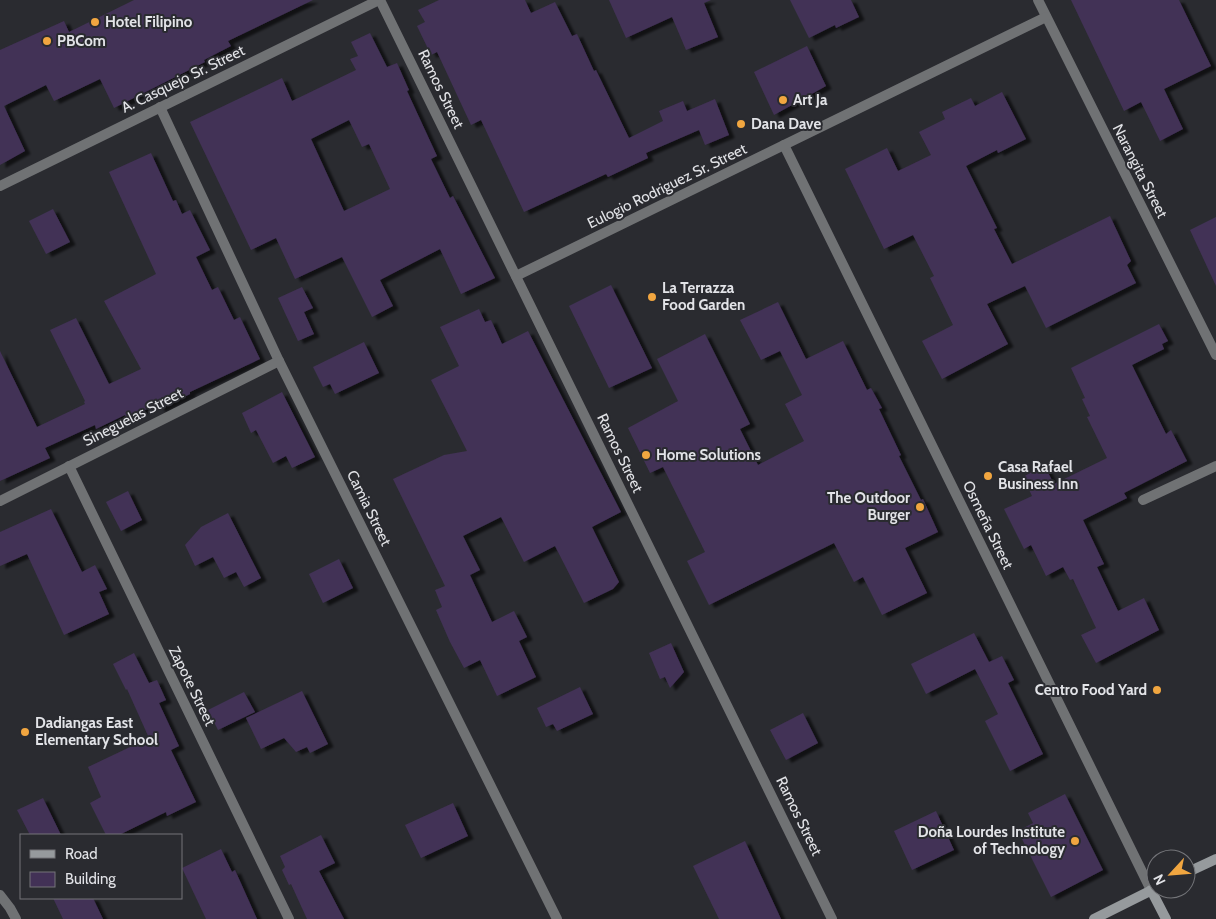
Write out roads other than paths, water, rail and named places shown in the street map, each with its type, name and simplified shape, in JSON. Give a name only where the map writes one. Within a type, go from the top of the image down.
[{"type":"street","name":"A. Casquejo Sr. Street","points":[[0,186],[380,0]]},
{"type":"street","name":"Ramos Street","points":[[380,0],[832,919]]},
{"type":"street","name":"Narangita Street","points":[[1038,0],[1216,355]]},
{"type":"street","name":"Eulogio Rodriguez Sr. Street","points":[[516,276],[1046,17]]},
{"type":"street","name":"Camia Street","points":[[160,107],[279,361],[556,919]]},
{"type":"street","name":"Osmeña Street","points":[[784,145],[1146,873]]},
{"type":"street","name":"Sineguelas Street","points":[[0,501],[279,361]]},
{"type":"street","name":"Zapote Street","points":[[69,466],[289,919]]},
{"type":"street","points":[[1143,500],[1216,466]]},
{"type":"street","points":[[1196,868],[1216,859]]},
{"type":"street","points":[[1094,919],[1146,893]]},
{"type":"street","points":[[0,895],[16,919]]},
{"type":"street","name":"Osmeña Street","points":[[1158,899],[1166,919]]},
{"type":"place","name":"Hotel Filipino","points":[[95,22]]},
{"type":"place","name":"PBCom","points":[[47,41]]},
{"type":"place","name":"Art Ja","points":[[783,100]]},
{"type":"place","name":"Dana Dave","points":[[741,124]]},
{"type":"place","name":"La Terrazza Food Garden","points":[[652,297]]},
{"type":"place","name":"Home Solutions","points":[[646,455]]},
{"type":"place","name":"Casa Rafael Business Inn","points":[[988,476]]},
{"type":"place","name":"The Outdoor Burger","points":[[920,507]]},
{"type":"place","name":"Centro Food Yard","points":[[1157,690]]},
{"type":"place","name":"Dadiangas East Elementary School","points":[[25,732]]},
{"type":"place","name":"Doña Lourdes Institute of Technology","points":[[1075,841]]}]
